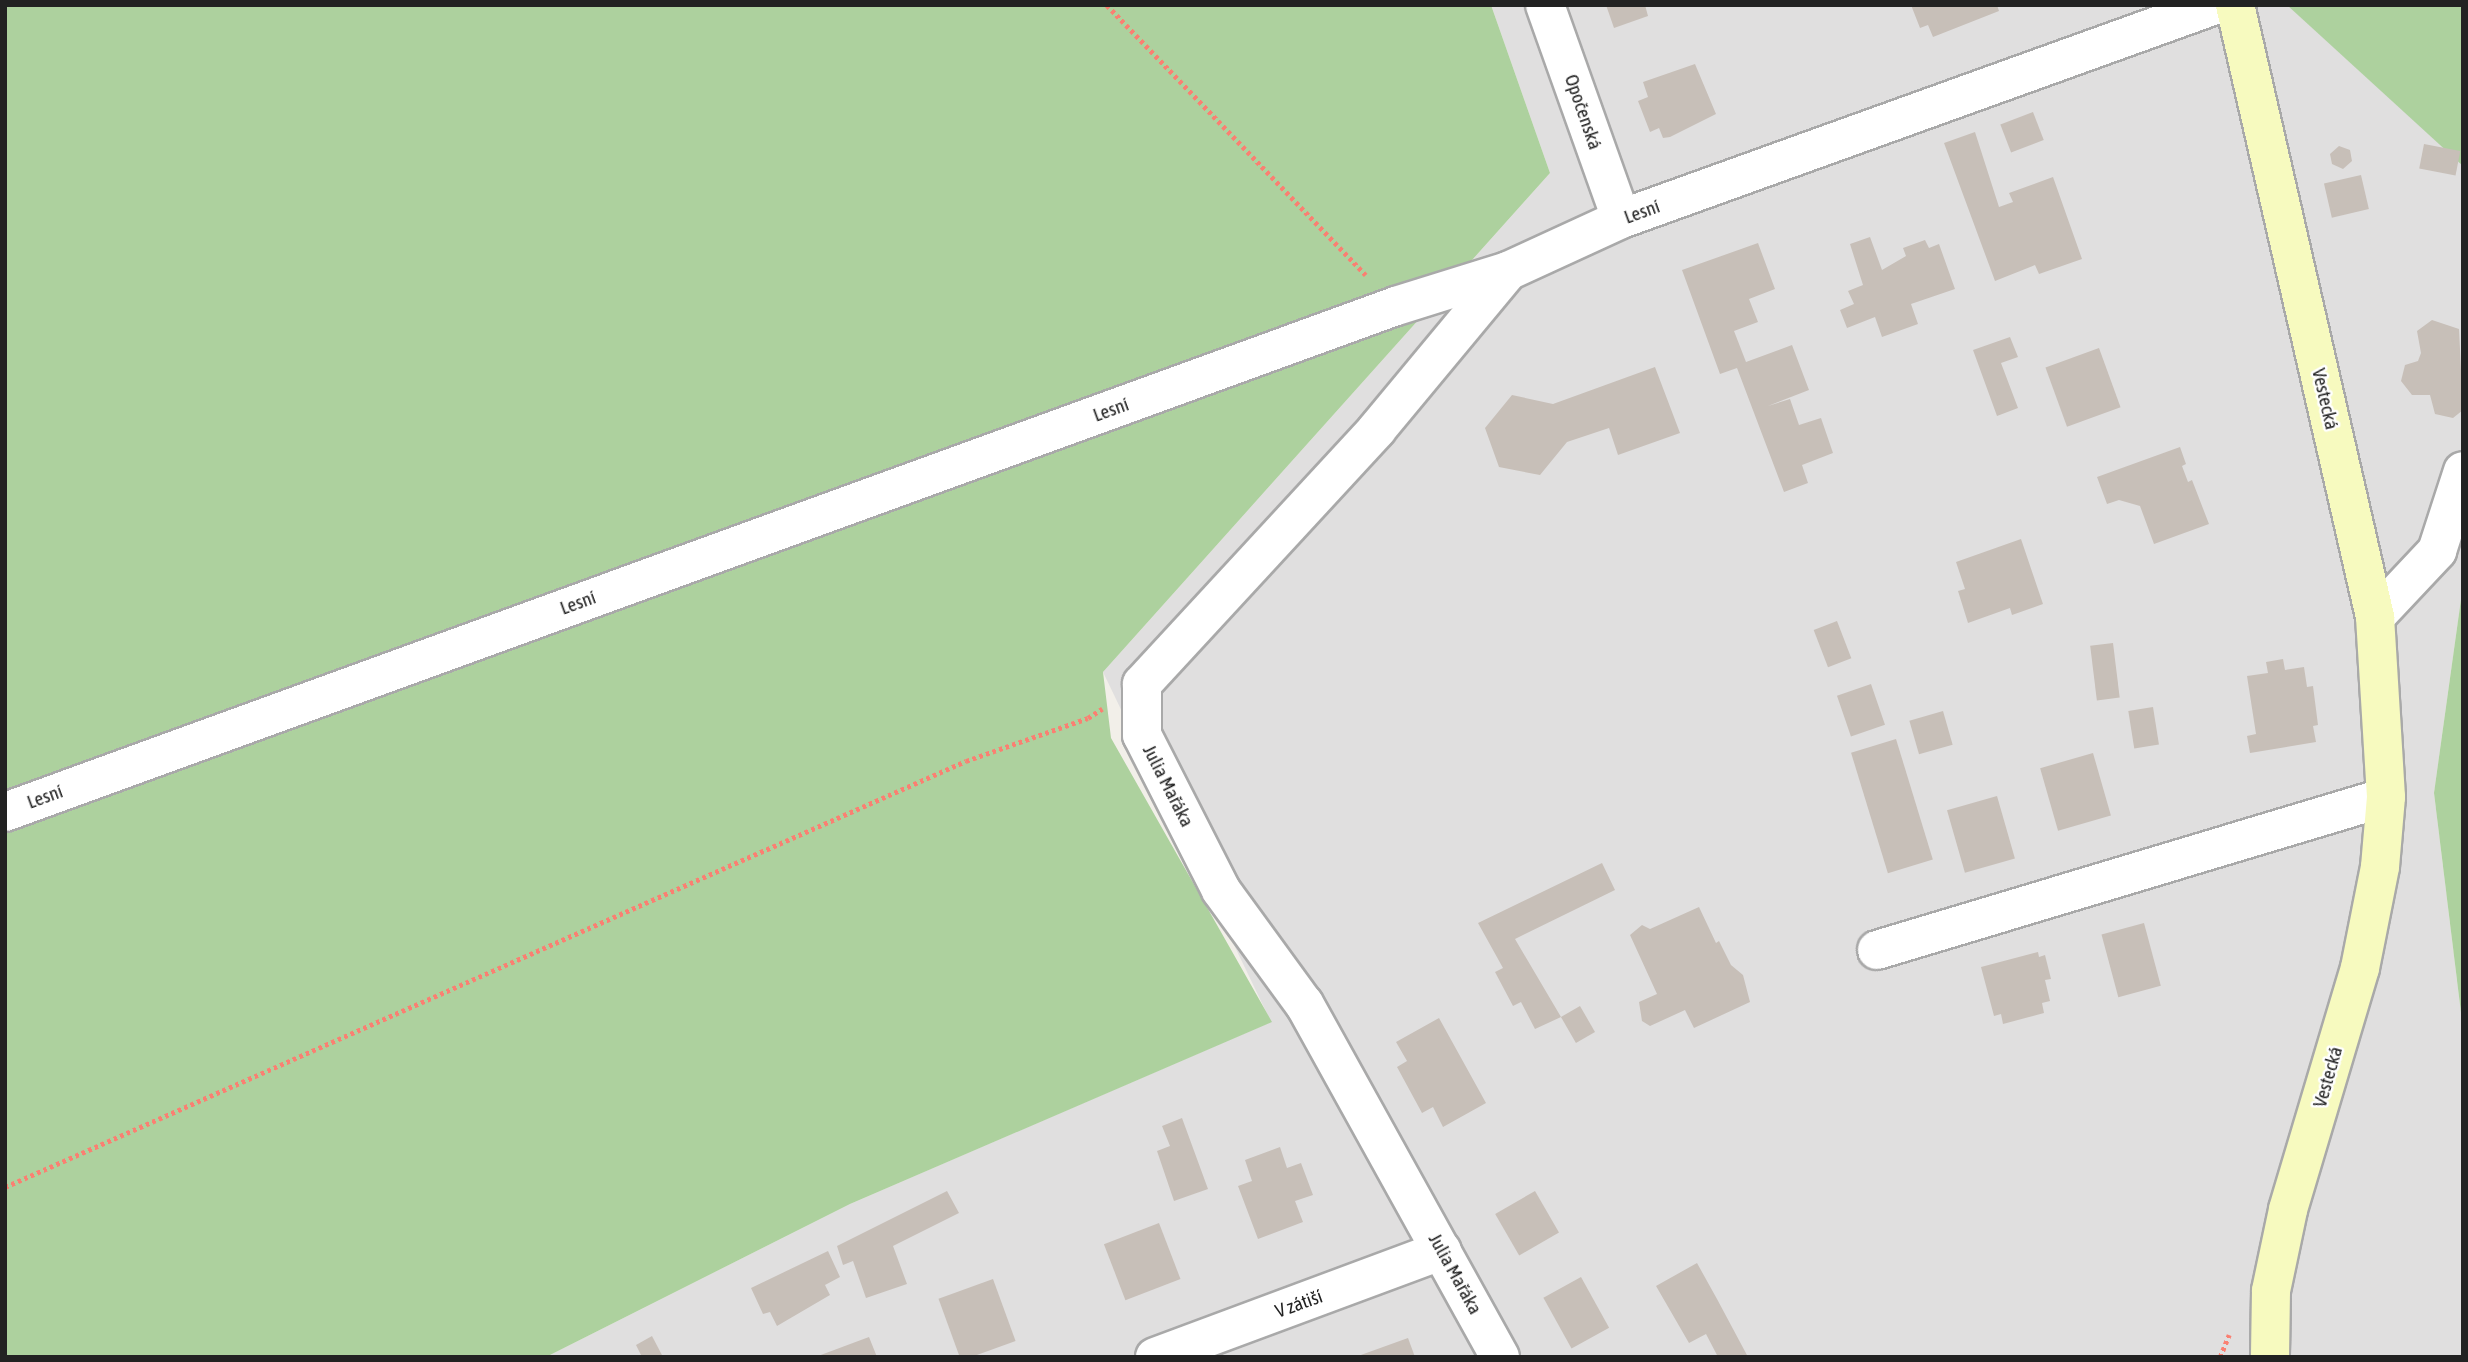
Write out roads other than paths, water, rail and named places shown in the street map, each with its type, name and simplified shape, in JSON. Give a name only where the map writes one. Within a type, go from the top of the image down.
[{"type":"street","name":"Opočenská","points":[[1545,5],[1621,219]]},
{"type":"street","name":"Lesní","points":[[5,812],[1396,306],[1508,271],[1621,219],[2215,5]]},
{"type":"street","name":"Vestecká","points":[[2235,5],[2375,617],[2386,797],[2380,867],[2360,968],[2288,1210],[2272,1291],[2270,1357]]},
{"type":"street","points":[[1424,368],[1508,271]]},
{"type":"street","points":[[1396,306],[1418,335],[1424,368]]},
{"type":"street","name":"Julia Mařáka","points":[[1424,368],[1377,429],[1142,684],[1142,735],[1221,890],[1304,1004],[1500,1357]]},
{"type":"street","points":[[2375,617],[2437,551],[2463,471]]},
{"type":"street","points":[[1877,950],[2386,797]]},
{"type":"street","name":"V zátiší","points":[[1155,1357],[1442,1250]]}]
